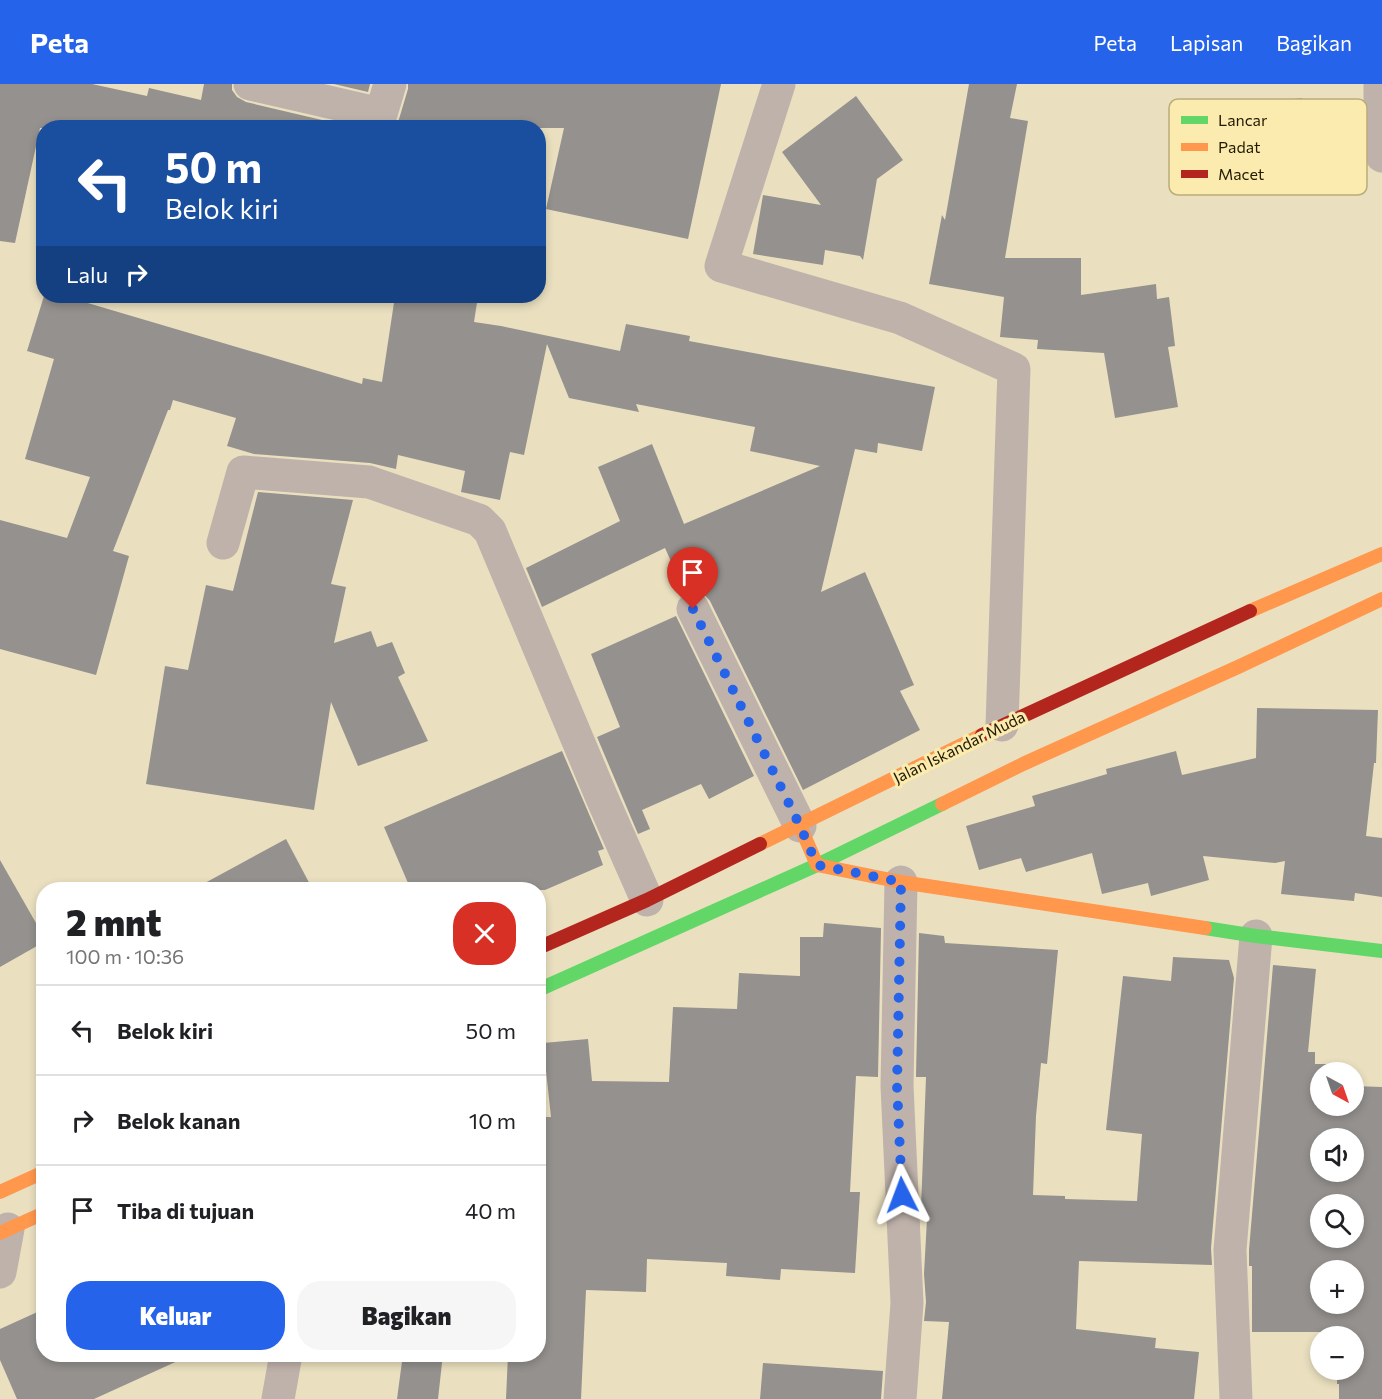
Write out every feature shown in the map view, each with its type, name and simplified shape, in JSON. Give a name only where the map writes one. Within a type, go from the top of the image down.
[{"type":"main road","name":"Jalan Iskandar Muda","points":[[546,944],[647,900],[1002,725],[1382,554]]},
{"type":"main road","points":[[546,986],[817,865],[1023,765],[1382,599]]},
{"type":"main road","points":[[800,826],[817,865]]},
{"type":"main road","points":[[817,865],[901,882],[1256,936],[1382,951]]},
{"type":"main road","points":[[0,1192],[36,1176]]},
{"type":"main road","points":[[4,1231],[36,1217]]},
{"type":"street","points":[[250,84],[381,114],[390,84]]},
{"type":"street","points":[[779,84],[721,266],[900,318],[1014,369],[1002,725]]},
{"type":"street","points":[[1380,84],[1382,156]]},
{"type":"street","points":[[223,543],[243,472],[369,482],[479,520],[490,531],[647,900]]},
{"type":"street","points":[[693,609],[800,826]]},
{"type":"street","points":[[900,1399],[907,1303],[897,1086],[901,882]]},
{"type":"street","points":[[1236,1399],[1230,1250],[1256,936]]},
{"type":"street","points":[[0,1272],[4,1231]]},
{"type":"street","points":[[278,1399],[285,1362]]},
{"type":"building","points":[[0,84],[92,84],[147,96],[149,88],[201,100],[204,84],[232,84],[232,90],[237,97],[246,102],[322,120],[36,120],[36,146],[15,243],[0,241]]},
{"type":"building","points":[[334,84],[370,84],[368,92]]},
{"type":"building","points":[[408,84],[721,84],[688,239],[546,209],[564,128],[546,128],[546,120],[398,120]]},
{"type":"building","points":[[969,84],[1017,84],[1010,118],[1028,121],[1005,258],[1081,258],[1081,295],[1156,284],[1157,299],[1169,297],[1175,346],[1168,347],[1178,407],[1115,418],[1104,353],[1037,349],[1038,340],[1000,337],[1004,297],[929,284],[942,215],[945,220]]},
{"type":"building","points":[[856,96],[903,160],[877,179],[863,260],[860,256],[825,250],[823,265],[753,254],[763,195],[821,205],[782,152]]},
{"type":"building","points":[[42,303],[88,303],[362,384],[363,378],[382,382],[394,303],[477,303],[474,322],[620,351],[626,324],[690,336],[689,341],[935,387],[922,451],[878,443],[877,453],[855,449],[821,592],[865,572],[914,685],[900,691],[920,730],[803,790],[710,601],[703,593],[694,590],[685,592],[665,548],[542,607],[526,568],[620,521],[598,467],[652,444],[684,524],[820,466],[750,451],[755,427],[636,404],[639,412],[569,398],[547,344],[524,455],[510,452],[500,500],[461,492],[465,471],[398,455],[396,469],[370,463],[254,454],[227,446],[236,418],[173,400],[113,551],[129,556],[96,675],[0,649],[0,520],[67,538],[90,477],[25,459],[54,359],[27,351]]},
{"type":"building","points":[[258,492],[353,500],[331,584],[346,587],[334,643],[371,631],[377,647],[392,642],[405,673],[398,677],[428,741],[358,766],[331,702],[314,810],[146,784],[165,666],[188,670],[206,585],[233,591]]},
{"type":"building","points":[[676,616],[754,776],[709,799],[701,784],[642,810],[650,829],[638,834],[597,737],[620,727],[591,654]]},
{"type":"building","points":[[1257,708],[1378,710],[1376,763],[1374,763],[1366,836],[1382,838],[1382,897],[1355,893],[1354,901],[1281,894],[1285,861],[1275,863],[1203,856],[1209,880],[1151,896],[1148,883],[1102,894],[1092,853],[1026,872],[1021,858],[979,870],[966,826],[1035,806],[1032,796],[1107,774],[1106,769],[1176,751],[1182,775],[1256,758]]},
{"type":"building","points":[[562,751],[604,849],[598,851],[603,865],[546,890],[546,882],[408,882],[384,827]]},
{"type":"building","points":[[286,839],[309,882],[207,882]]},
{"type":"building","points":[[0,860],[36,923],[36,947],[0,967]]},
{"type":"building","points":[[824,923],[881,928],[878,1077],[856,1076],[850,1192],[860,1192],[855,1273],[781,1269],[780,1280],[726,1276],[727,1263],[647,1259],[646,1292],[586,1290],[581,1399],[506,1399],[508,1362],[546,1362],[546,1117],[551,1117],[546,1071],[546,1043],[588,1039],[592,1081],[669,1082],[673,1007],[737,1009],[739,973],[800,976],[800,937],[823,937]]},
{"type":"building","points":[[919,933],[944,936],[945,943],[1058,950],[1047,1064],[1041,1063],[1033,1195],[1065,1196],[1065,1199],[1137,1201],[1142,1134],[1106,1130],[1123,976],[1171,981],[1173,957],[1229,960],[1234,978],[1211,1248],[1212,1265],[1079,1261],[1076,1329],[1156,1338],[1155,1348],[1199,1352],[1194,1399],[942,1399],[949,1322],[924,1321],[927,1219],[922,1219],[921,1208],[926,1077],[916,1077]]},
{"type":"building","points":[[1273,965],[1316,969],[1308,1052],[1315,1052],[1315,1062],[1310,1062],[1310,1116],[1364,1116],[1364,1086],[1382,1087],[1382,1399],[1339,1399],[1337,1380],[1364,1380],[1364,1326],[1310,1326],[1310,1332],[1252,1332],[1252,1266],[1249,1266]]},
{"type":"building","points":[[36,1313],[36,1362],[175,1362],[94,1399],[17,1399],[0,1360],[0,1329]]},
{"type":"building","points":[[402,1362],[442,1362],[438,1399],[397,1399]]},
{"type":"building","points":[[763,1363],[883,1371],[881,1399],[760,1399]]},
{"type":"traffic: fast","points":[[546,986],[817,865],[942,804]]},
{"type":"traffic: fast","points":[[1205,928],[1382,951]]},
{"type":"traffic: slow","points":[[1250,611],[1382,554]]},
{"type":"traffic: slow","points":[[942,804],[1023,764],[1382,599]]},
{"type":"traffic: slow","points":[[760,844],[982,735]]},
{"type":"traffic: slow","points":[[800,826],[817,865],[901,882],[1205,928]]},
{"type":"traffic: slow","points":[[0,1192],[36,1176]]},
{"type":"traffic: slow","points":[[0,1233],[36,1217]]},
{"type":"traffic: jam","points":[[982,735],[1250,611]]},
{"type":"traffic: jam","points":[[546,944],[647,900],[760,844]]},
{"type":"route","points":[[693,609],[817,865],[901,882],[897,1086],[902,1195]]}]
